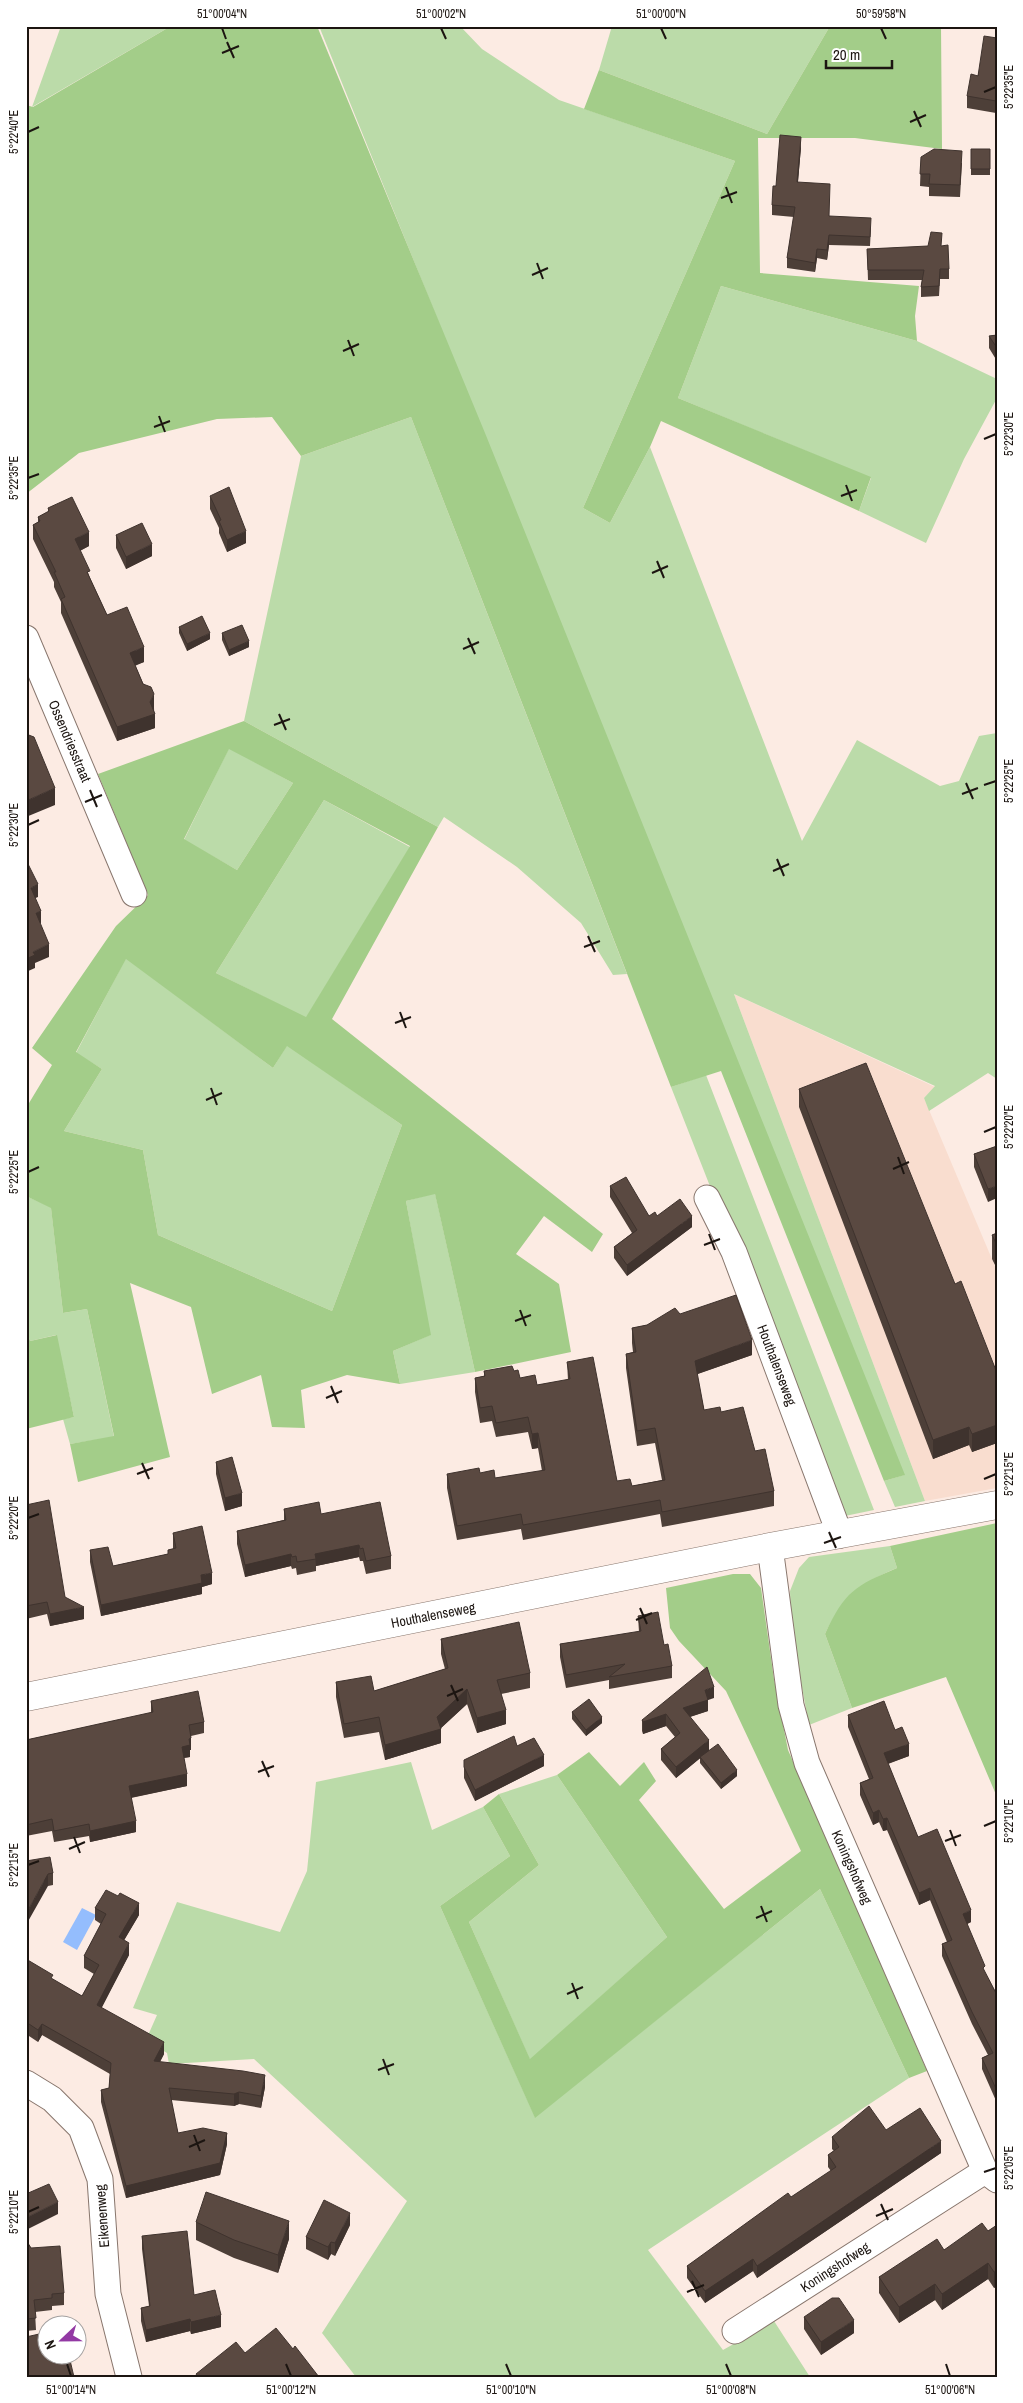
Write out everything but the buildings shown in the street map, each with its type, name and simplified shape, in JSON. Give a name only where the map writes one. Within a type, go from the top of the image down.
[{"type":"street","name":"Ossendriesstraat","points":[[27,642],[134,894]]},
{"type":"street","name":"Houthalenseweg","points":[[707,1198],[734,1252],[840,1535]]},
{"type":"street","name":"Houthalenseweg","points":[[26,1697],[770,1547],[997,1505]]},
{"type":"street","name":"Koningshofweg","points":[[735,2330],[991,2176],[807,1763],[791,1705],[770,1547]]},
{"type":"street","name":"Eikenenweg","points":[[26,2083],[52,2099],[81,2128],[100,2179],[108,2294],[129,2377]]},
{"type":"shaded area","points":[[734,994],[935,1087],[924,1098],[997,1271],[997,1488],[925,1501]]},
{"type":"green space","points":[[61,26],[171,26],[32,107]]},
{"type":"green space","points":[[171,26],[317,26],[485,433],[905,1475],[884,1481],[721,1071],[671,1087],[411,417],[301,456],[272,417],[217,419],[79,453],[26,494],[26,105],[33,107]]},
{"type":"green space","points":[[319,26],[460,26],[482,49],[559,100],[735,161],[583,508],[610,523],[650,447],[802,841],[857,740],[940,786],[959,781],[979,736],[997,733],[997,1079],[988,1073],[929,1111],[924,1098],[935,1086],[734,994],[925,1501],[895,1507],[884,1481],[904,1475]]},
{"type":"green space","points":[[612,26],[830,26],[767,134],[599,70]]},
{"type":"green space","points":[[830,26],[941,26],[942,149],[855,138],[758,138],[760,273],[919,286],[915,316],[917,341],[721,286],[678,398],[871,477],[859,511],[661,421],[650,447],[610,523],[583,508],[735,161],[584,109],[599,70],[767,134]]},
{"type":"green space","points":[[721,286],[917,341],[997,379],[997,398],[964,459],[926,543],[859,511],[871,478],[678,398]]},
{"type":"green space","points":[[411,417],[627,974],[613,975],[581,923],[517,867],[444,817],[438,827],[244,721],[301,456]]},
{"type":"green space","points":[[244,721],[438,827],[332,1019],[603,1234],[592,1252],[544,1216],[516,1254],[559,1284],[571,1352],[475,1372],[435,1194],[406,1201],[431,1335],[393,1351],[400,1384],[347,1375],[301,1390],[305,1428],[272,1427],[261,1375],[212,1394],[191,1307],[130,1283],[170,1457],[78,1482],[70,1444],[114,1436],[87,1309],[63,1313],[51,1208],[26,1196],[26,1108],[52,1065],[32,1048],[116,926],[148,895],[98,774]],"holes":[[[229,749],[293,783],[237,870],[184,839]],[[324,800],[410,846],[306,1017],[216,973]],[[126,959],[273,1068],[287,1046],[402,1125],[332,1311],[158,1235],[143,1150],[64,1131],[102,1069],[76,1052]]]},
{"type":"green space","points":[[229,748],[293,783],[237,870],[184,840]]},
{"type":"green space","points":[[324,800],[410,847],[306,1018],[216,973]]},
{"type":"green space","points":[[126,958],[273,1068],[287,1045],[402,1125],[332,1311],[158,1235],[143,1150],[64,1131],[102,1069],[76,1053]]},
{"type":"green space","points":[[706,1075],[874,1510],[840,1517],[671,1087]]},
{"type":"green space","points":[[435,1193],[475,1372],[400,1384],[393,1351],[430,1335],[406,1201]]},
{"type":"green space","points":[[26,1196],[51,1207],[63,1313],[87,1309],[114,1437],[70,1444],[63,1419],[74,1417],[56,1335],[30,1341],[26,1328]]},
{"type":"green space","points":[[26,1328],[30,1341],[57,1335],[74,1417],[26,1429]]},
{"type":"green space","points":[[997,1523],[997,1797],[946,1677],[852,1708],[825,1634],[845,1599],[861,1585],[897,1568],[890,1546]]},
{"type":"green space","points":[[890,1546],[897,1568],[873,1579],[854,1593],[839,1610],[825,1634],[852,1708],[809,1725],[791,1629],[790,1591],[799,1568],[809,1557]]},
{"type":"green space","points":[[733,1574],[750,1574],[761,1588],[774,1679],[788,1750],[927,2071],[909,2078],[820,1889],[535,2118],[440,1906],[510,1856],[483,1807],[499,1794],[539,1865],[469,1922],[530,2059],[667,1937],[557,1775],[589,1752],[620,1786],[644,1762],[656,1781],[639,1800],[724,1909],[801,1851],[726,1691],[679,1641],[670,1628],[666,1588]]},
{"type":"green space","points":[[411,1762],[432,1830],[483,1807],[510,1856],[440,1906],[535,2117],[820,1889],[909,2078],[648,2250],[723,2350],[774,2321],[810,2377],[356,2377],[322,2333],[407,2201],[254,2059],[169,2064],[167,2053],[146,2040],[157,2015],[133,2008],[177,1902],[280,1932],[307,1871],[316,1782]]},
{"type":"green space","points":[[557,1775],[667,1937],[530,2060],[469,1922],[539,1865],[499,1794]]},
{"type":"water","points":[[82,1908],[96,1915],[77,1950],[63,1942]]}]
